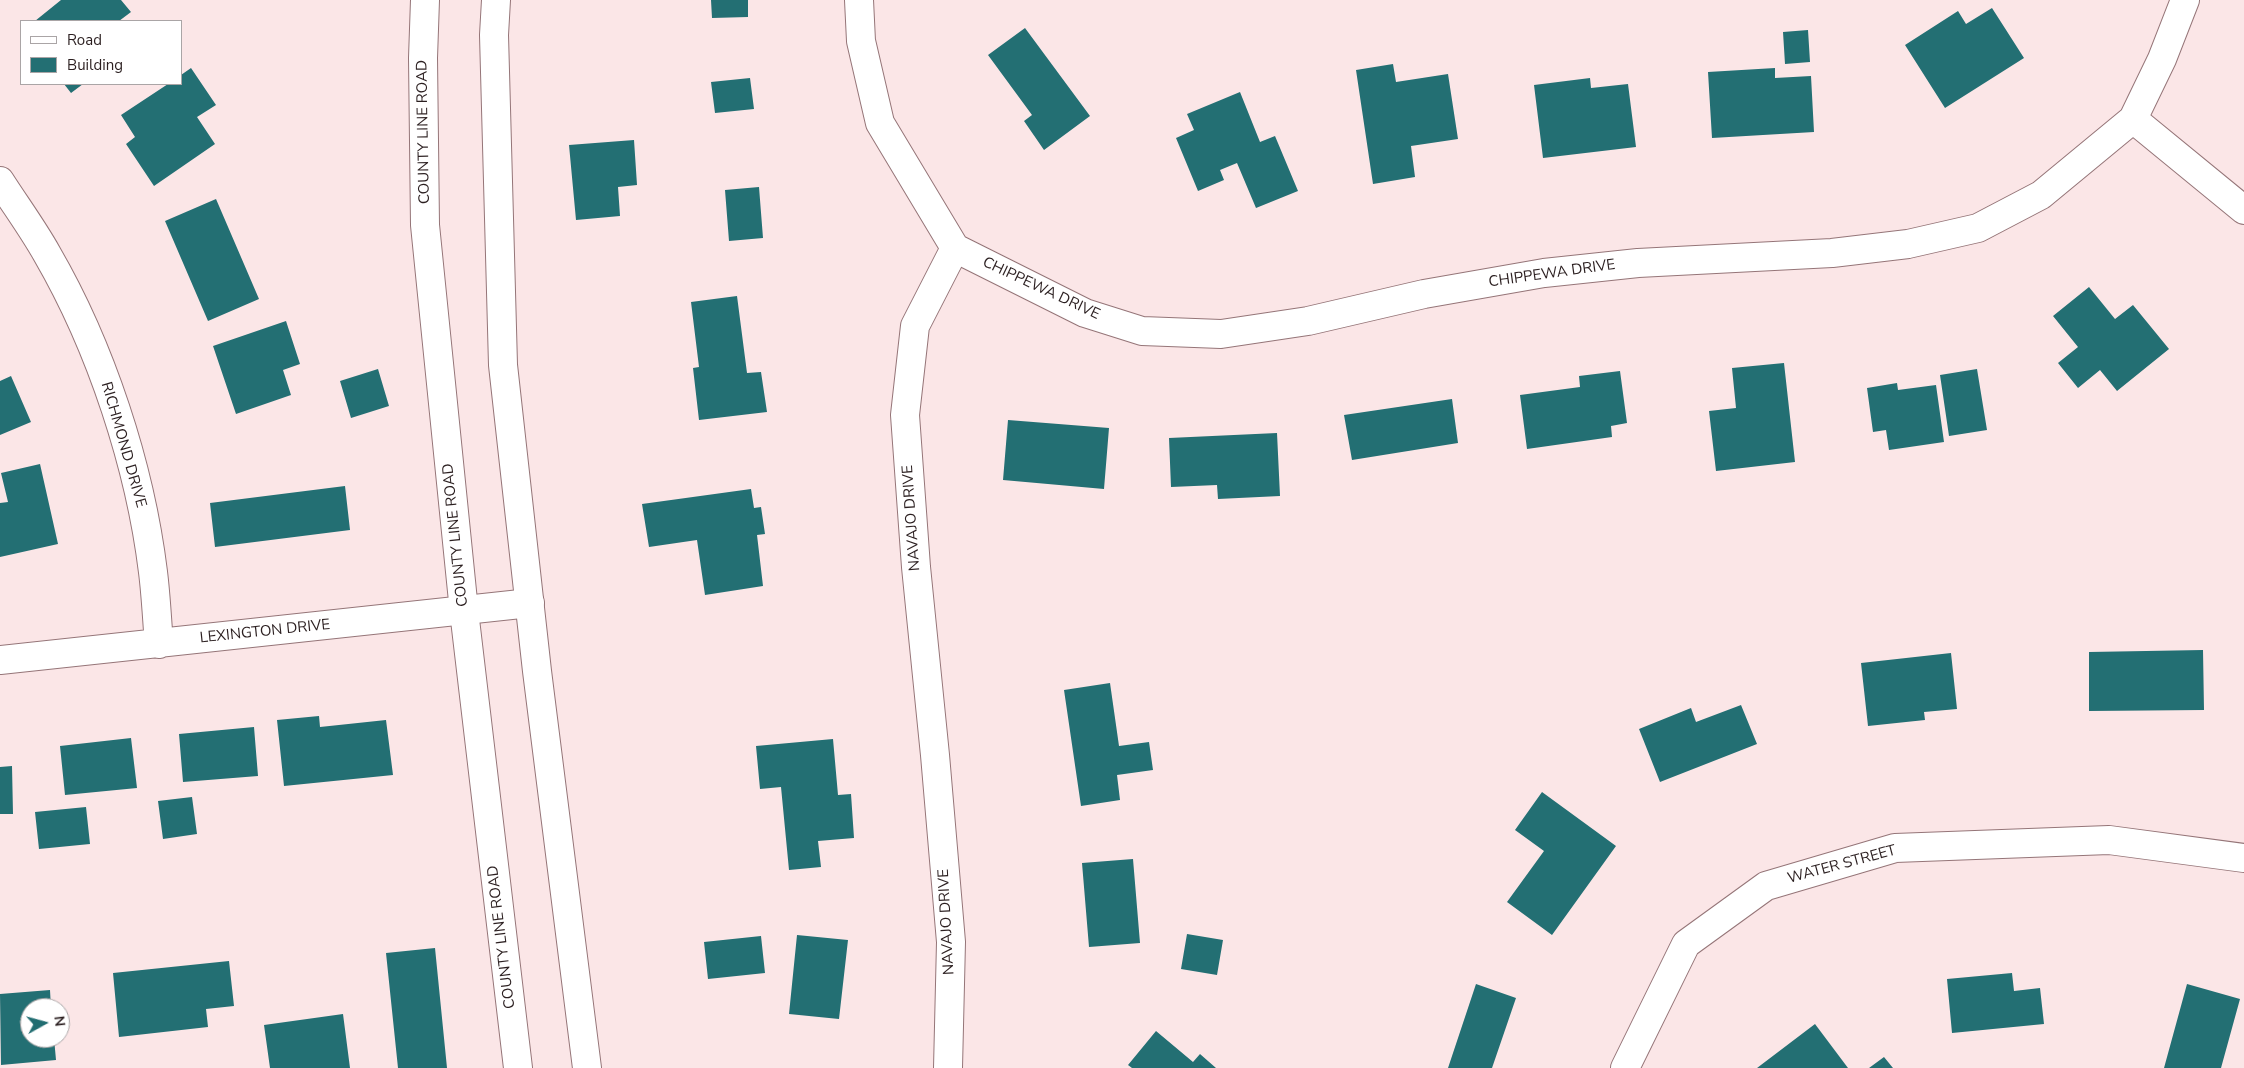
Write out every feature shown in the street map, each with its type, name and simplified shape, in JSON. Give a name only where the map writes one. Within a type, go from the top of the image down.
[{"type":"street","name":"COUNTY LINE ROAD","points":[[426,0],[423,58],[425,226],[464,610],[518,1068]]},
{"type":"street","points":[[496,0],[494,35],[503,365],[587,1068]]},
{"type":"street","points":[[859,0],[861,41],[880,123],[955,248]]},
{"type":"street","name":"CHIPPEWA DRIVE","points":[[955,248],[1085,313],[1142,331],[1221,334],[1308,321],[1424,294],[1544,273],[1638,263],[1832,253],[1917,242],[1978,228],[2041,196],[2133,119],[2162,59],[2185,0]]},
{"type":"street","points":[[2133,119],[2244,210]]},
{"type":"street","name":"RICHMOND DRIVE","points":[[0,182],[48,255],[86,333],[115,407],[139,494],[153,571],[159,644]]},
{"type":"street","name":"NAVAJO DRIVE","points":[[948,1068],[951,942],[916,567],[904,415],[915,326],[955,248]]},
{"type":"street","name":"LEXINGTON DRIVE","points":[[0,660],[530,603]]},
{"type":"street","name":"WATER STREET","points":[[1625,1068],[1686,944],[1766,886],[1895,848],[2109,840],[2244,858]]},
{"type":"building","points":[[61,0],[121,0],[131,12],[120,20],[36,20]]},
{"type":"building","points":[[711,0],[748,0],[748,17],[712,18]]},
{"type":"building","points":[[1992,8],[2024,58],[1945,108],[1905,45],[1958,11],[1966,24]]},
{"type":"building","points":[[1025,28],[1090,116],[1044,150],[1024,121],[1032,115],[988,55]]},
{"type":"building","points":[[1808,30],[1810,62],[1785,64],[1783,32]]},
{"type":"building","points":[[1393,64],[1396,82],[1448,74],[1458,139],[1411,146],[1415,177],[1373,184],[1356,70]]},
{"type":"building","points":[[191,68],[216,105],[197,117],[215,144],[154,186],[126,144],[135,137],[121,115],[166,85],[182,85],[182,74]]},
{"type":"building","points":[[1775,68],[1775,78],[1811,76],[1814,132],[1712,138],[1708,72]]},
{"type":"building","points":[[750,78],[754,109],[715,113],[711,82]]},
{"type":"building","points":[[1590,78],[1591,88],[1628,84],[1636,147],[1543,158],[1534,85]]},
{"type":"building","points":[[65,85],[82,85],[71,93]]},
{"type":"building","points":[[1240,92],[1260,142],[1275,136],[1298,191],[1256,208],[1237,163],[1220,170],[1224,180],[1198,191],[1176,138],[1194,130],[1187,114]]},
{"type":"building","points":[[634,140],[637,185],[618,187],[620,216],[576,220],[569,145]]},
{"type":"building","points":[[759,187],[763,238],[729,241],[725,190]]},
{"type":"building","points":[[216,199],[259,299],[208,321],[165,221]]},
{"type":"building","points":[[2089,287],[2115,319],[2133,305],[2169,349],[2117,391],[2100,370],[2078,388],[2058,363],[2078,347],[2053,316]]},
{"type":"building","points":[[737,296],[747,373],[761,372],[767,412],[699,420],[693,368],[699,367],[691,302]]},
{"type":"building","points":[[286,321],[300,364],[283,370],[291,395],[236,414],[213,346]]},
{"type":"building","points":[[1784,363],[1795,462],[1716,471],[1709,411],[1736,408],[1732,368]]},
{"type":"building","points":[[378,369],[389,406],[351,418],[340,381]]},
{"type":"building","points":[[1977,369],[1987,430],[1949,436],[1940,375]]},
{"type":"building","points":[[1620,371],[1627,423],[1611,426],[1612,437],[1527,449],[1520,395],[1580,387],[1579,376]]},
{"type":"building","points":[[11,376],[31,422],[0,435],[0,381]]},
{"type":"building","points":[[1897,383],[1898,390],[1936,385],[1944,442],[1889,450],[1886,430],[1873,432],[1867,388]]},
{"type":"building","points":[[1452,399],[1458,443],[1352,460],[1344,415]]},
{"type":"building","points":[[1008,420],[1109,428],[1104,489],[1003,480]]},
{"type":"building","points":[[1277,433],[1280,496],[1218,499],[1217,485],[1171,487],[1169,438]]},
{"type":"building","points":[[40,464],[58,544],[0,557],[0,503],[8,502],[1,473]]},
{"type":"building","points":[[345,486],[350,530],[215,547],[210,503]]},
{"type":"building","points":[[751,489],[754,508],[761,507],[765,534],[757,535],[763,586],[705,595],[697,540],[649,547],[642,504]]},
{"type":"building","points":[[2203,650],[2204,710],[2089,711],[2089,652]]},
{"type":"building","points":[[1951,653],[1957,709],[1924,712],[1925,720],[1868,726],[1861,663]]},
{"type":"building","points":[[1110,683],[1119,746],[1149,742],[1153,770],[1117,775],[1120,800],[1081,806],[1064,690]]},
{"type":"building","points":[[1741,705],[1757,744],[1660,782],[1639,729],[1691,708],[1696,722]]},
{"type":"building","points":[[319,716],[320,727],[386,720],[393,775],[284,786],[277,720]]},
{"type":"building","points":[[254,727],[258,776],[183,782],[179,734]]},
{"type":"building","points":[[131,738],[137,788],[65,795],[60,746]]},
{"type":"building","points":[[833,739],[838,795],[851,794],[854,838],[818,841],[821,867],[789,870],[781,787],[760,789],[756,746]]},
{"type":"building","points":[[12,766],[13,814],[0,814],[0,767]]},
{"type":"building","points":[[1542,792],[1616,846],[1552,935],[1507,902],[1544,851],[1515,830]]},
{"type":"building","points":[[192,797],[197,834],[163,839],[158,801]]},
{"type":"building","points":[[86,807],[90,844],[39,849],[35,812]]},
{"type":"building","points":[[1133,859],[1140,943],[1089,947],[1082,863]]},
{"type":"building","points":[[1187,934],[1223,940],[1217,975],[1181,969]]},
{"type":"building","points":[[797,935],[848,940],[839,1019],[789,1014]]},
{"type":"building","points":[[761,936],[765,973],[708,979],[704,942]]},
{"type":"building","points":[[435,948],[447,1068],[398,1068],[386,953]]},
{"type":"building","points":[[229,961],[234,1006],[206,1009],[208,1027],[119,1037],[113,973]]},
{"type":"building","points":[[2012,973],[2014,991],[2040,988],[2044,1024],[1952,1033],[1947,979]]},
{"type":"building","points":[[1476,984],[1516,998],[1492,1068],[1448,1068]]},
{"type":"building","points":[[2187,984],[2240,999],[2221,1068],[2164,1068]]},
{"type":"building","points":[[50,990],[50,998],[20,998],[20,1048],[55,1048],[56,1060],[1,1065],[0,994]]},
{"type":"building","points":[[343,1014],[350,1068],[270,1068],[264,1025]]},
{"type":"building","points":[[1815,1024],[1848,1068],[1757,1068]]},
{"type":"building","points":[[1156,1031],[1193,1062],[1200,1054],[1216,1068],[1132,1068],[1128,1065]]},
{"type":"building","points":[[1884,1057],[1893,1068],[1869,1068]]}]
